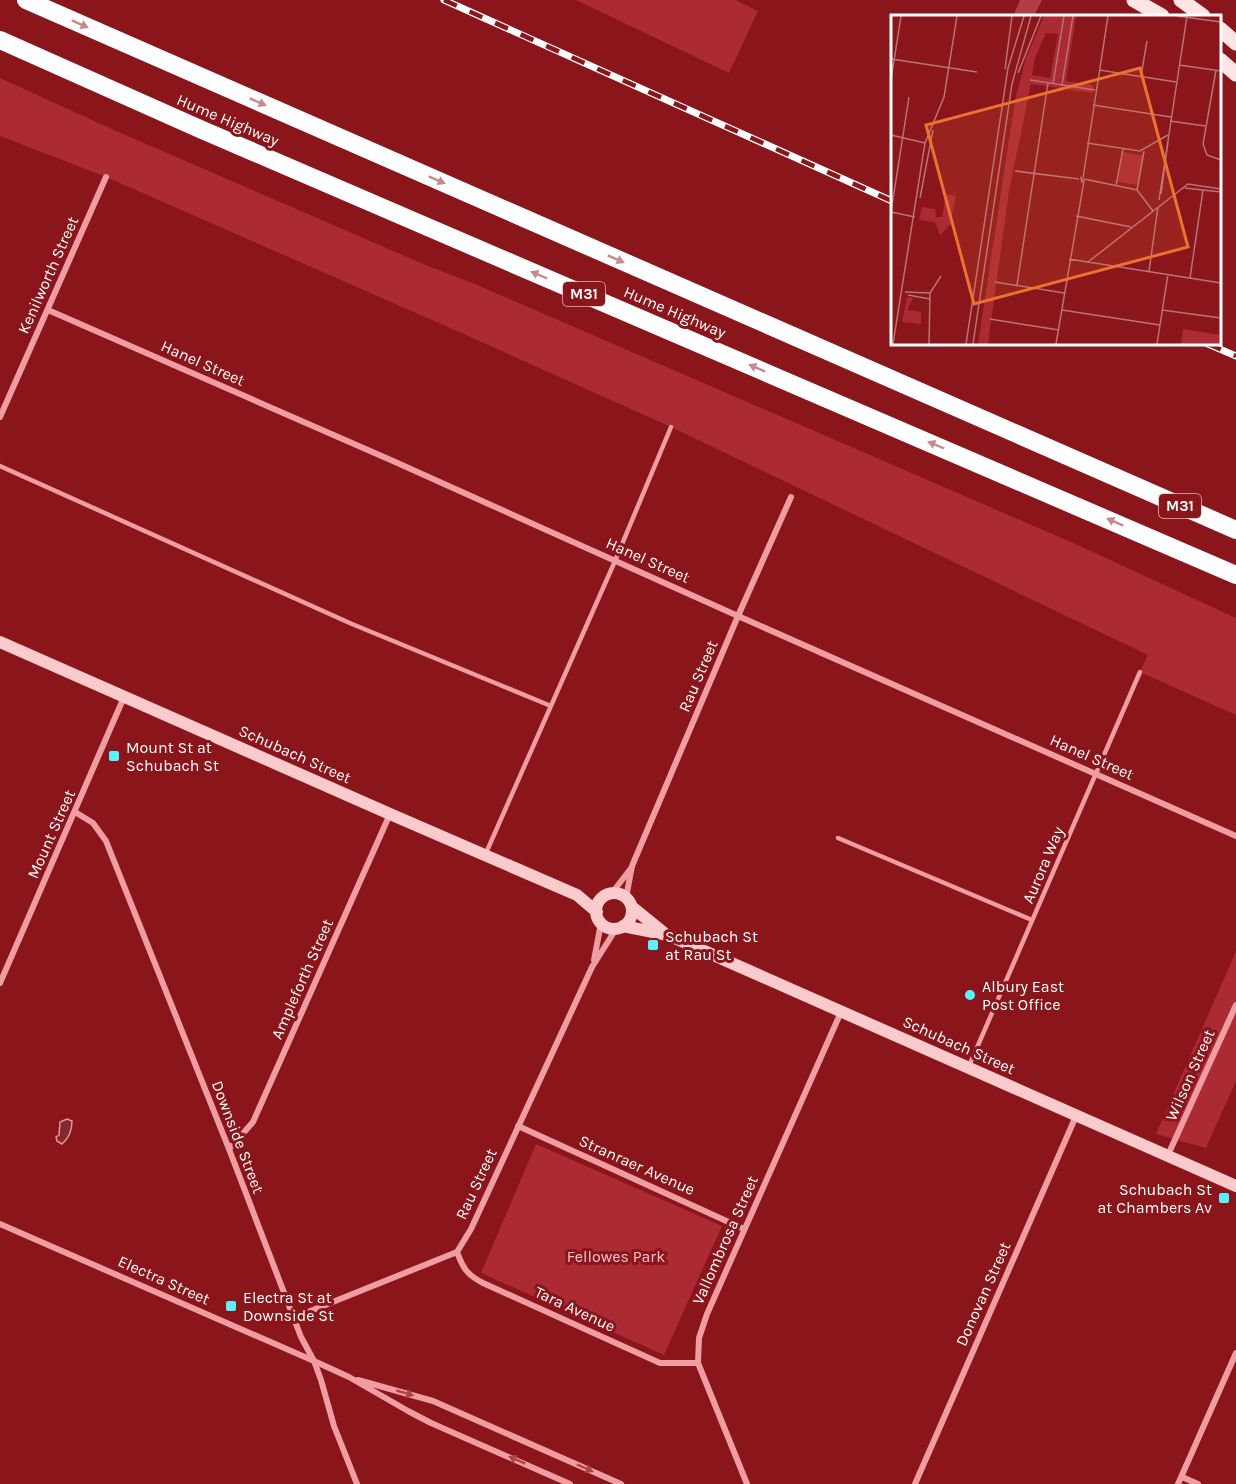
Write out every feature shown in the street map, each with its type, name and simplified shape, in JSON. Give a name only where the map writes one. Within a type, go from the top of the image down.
[{"type":"highway","name":"Hume Highway","points":[[26,0],[1236,530]]},
{"type":"highway","name":"Hume Highway","points":[[0,40],[200,129],[1236,575]]},
{"type":"highway","points":[[1124,482],[1236,523]]},
{"type":"highway","points":[[1169,546],[1236,584]]},
{"type":"main road","points":[[1135,0],[1160,15]]},
{"type":"main road","points":[[1181,0],[1202,15]]},
{"type":"main road","points":[[1221,30],[1236,43]]},
{"type":"main road","points":[[1221,61],[1236,74]]},
{"type":"street","name":"Kenilworth Street","points":[[0,417],[106,177]]},
{"type":"street","name":"Hanel Street","points":[[48,310],[383,456],[1236,836]]},
{"type":"street","name":"Rau Street","points":[[608,895],[632,866],[791,497]]},
{"type":"street","name":"Schubach Street","points":[[0,642],[577,895],[608,895]]},
{"type":"street","name":"Mount Street","points":[[0,983],[125,696]]},
{"type":"street","name":"Downside Street","points":[[75,812],[93,822],[106,841],[229,1149],[301,1338],[314,1360],[334,1426],[357,1484]]},
{"type":"street","name":"Ampleforth Street","points":[[229,1149],[253,1122],[390,814]]},
{"type":"street","name":"Rau Street","points":[[629,903],[632,866]]},
{"type":"street","points":[[618,893],[629,903],[632,916],[620,927],[605,927],[599,918],[598,904],[608,895],[618,893]]},
{"type":"street","name":"Schubach Street","points":[[577,895],[599,918]]},
{"type":"street","name":"Schubach Street","points":[[629,903],[668,935]]},
{"type":"street","name":"Rau Street","points":[[592,967],[599,918]]},
{"type":"street","name":"Rau Street","points":[[457,1252],[471,1229],[592,967],[620,927]]},
{"type":"street","name":"Schubach Street","points":[[620,927],[668,935],[1236,1186]]},
{"type":"street","name":"Wilson Street","points":[[1168,1155],[1236,1005]]},
{"type":"street","name":"Vallombrosa Street","points":[[747,1484],[698,1363],[699,1338],[707,1314],[841,1011]]},
{"type":"street","name":"Donovan Street","points":[[915,1484],[1076,1116]]},
{"type":"street","name":"Stranraer Avenue","points":[[518,1126],[744,1229]]},
{"type":"street","name":"Electra Street","points":[[0,1224],[314,1360],[431,1423],[570,1484]]},
{"type":"street","points":[[293,1318],[457,1252]]},
{"type":"street","name":"Tara Avenue","points":[[457,1252],[466,1272],[483,1283],[660,1363],[698,1363]]},
{"type":"street","points":[[1178,1484],[1236,1353]]},
{"type":"street","name":"Electra Street","points":[[349,1377],[433,1401],[621,1484]]},
{"type":"street","points":[[1182,1477],[1198,1484]]},
{"type":"lane","points":[[485,856],[615,561],[671,427]]},
{"type":"lane","points":[[0,466],[352,624],[551,706]]},
{"type":"lane","name":"Aurora Way","points":[[969,1068],[1140,672]]},
{"type":"lane","points":[[838,838],[1032,920]]},
{"type":"green space","points":[[576,0],[735,0],[758,11],[729,73]]},
{"type":"green space","points":[[0,78],[114,130],[1080,546],[1236,618],[1236,715],[1140,672],[1148,655],[671,427],[106,177],[0,136]]},
{"type":"green space","points":[[1236,951],[1236,1081],[1206,1148],[1156,1134]]},
{"type":"green space","name":"Fellowes Park","points":[[536,1144],[722,1226],[664,1355],[481,1273]]},
{"type":"shaded area","points":[[67,1119],[72,1121],[71,1128],[62,1144],[57,1141],[56,1137],[59,1135],[60,1122]]},
{"type":"building","points":[[1020,0],[1042,0],[1034,15],[1013,15]]},
{"type":"railway","points":[[444,0],[891,201]]},
{"type":"railway","points":[[1210,345],[1236,356]]},
{"type":"place","name":"Mount St at Schubach St","points":[[114,756]]},
{"type":"place","name":"Schubach St at Rau St","points":[[653,945]]},
{"type":"place","name":"Albury East Post Office","points":[[970,995]]},
{"type":"place","name":"Schubach St at Chambers Av","points":[[1224,1198]]},
{"type":"place","name":"Electra St at Downside St","points":[[231,1306]]}]
